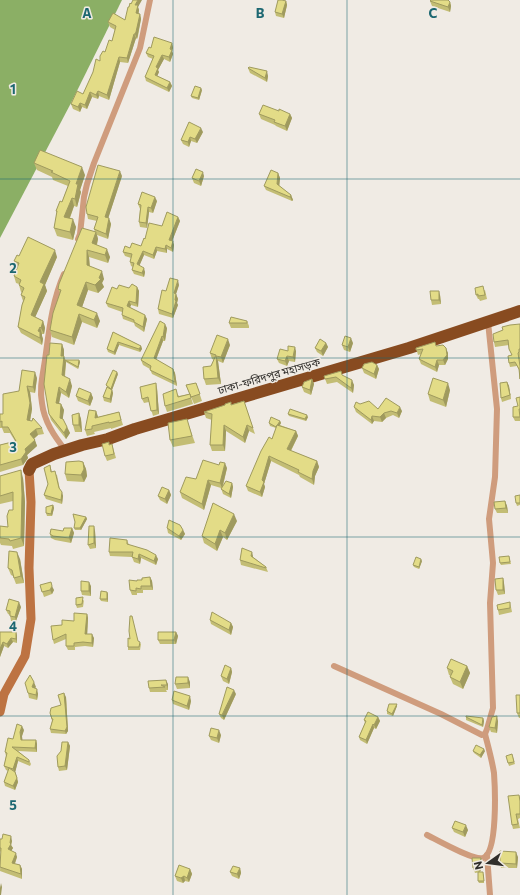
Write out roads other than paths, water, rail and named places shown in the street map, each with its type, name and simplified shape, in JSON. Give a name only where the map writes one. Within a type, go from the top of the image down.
[{"type":"highway","name":"ঢাকা-ফরিদপুর মহাসড়ক","points":[[26,471],[32,464],[54,454],[408,348],[520,311]]},
{"type":"street","points":[[75,249],[80,234],[87,184],[140,48],[150,0]]},
{"type":"street","points":[[66,451],[50,429],[46,419],[41,393],[48,336],[56,295],[67,267]]},
{"type":"street","points":[[488,322],[497,409],[495,477],[489,519],[493,563],[490,603],[493,708],[485,734],[494,771],[495,802],[493,839],[487,855],[490,895]]},
{"type":"street","points":[[0,712],[2,698],[25,656],[31,619],[29,568],[31,502],[26,471]]},
{"type":"street","points":[[334,666],[442,714],[482,734],[485,734]]},
{"type":"street","points":[[427,835],[473,858],[482,858],[487,855]]}]
